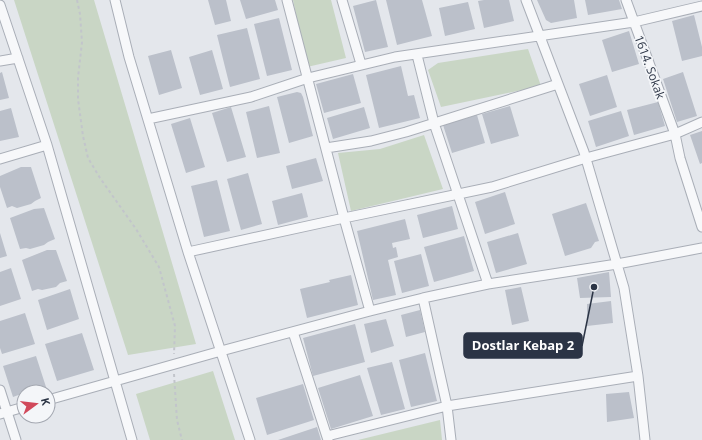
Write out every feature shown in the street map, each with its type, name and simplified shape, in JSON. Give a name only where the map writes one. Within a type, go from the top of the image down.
[{"type":"street","points":[[114,0],[129,57],[188,252],[250,440]]},
{"type":"street","points":[[287,0],[370,311]]},
{"type":"street","points":[[342,0],[361,64]]},
{"type":"street","points":[[526,0],[586,158],[624,288],[638,376],[645,440]]},
{"type":"street","name":"1614. Sokak","points":[[626,0],[674,134],[702,227]]},
{"type":"street","points":[[0,6],[47,145],[132,440]]},
{"type":"street","points":[[148,119],[251,97],[308,78],[394,57],[417,55],[540,35],[634,22],[702,6]]},
{"type":"street","points":[[417,55],[434,123],[488,284]]},
{"type":"street","points":[[0,61],[18,58]]},
{"type":"street","points":[[326,148],[371,141],[406,132],[558,84]]},
{"type":"street","points":[[188,252],[492,187],[586,158],[674,134],[702,122]]},
{"type":"street","points":[[0,158],[47,145]]},
{"type":"street","points":[[56,398],[220,351],[423,298],[488,284],[617,264],[702,248]]},
{"type":"street","points":[[423,298],[448,406],[451,440]]},
{"type":"street","points":[[293,332],[328,438],[448,406],[638,376]]},
{"type":"street","points":[[0,390],[3,413],[16,440]]},
{"type":"street","points":[[3,413],[16,409]]},
{"type":"path","points":[[77,0],[80,14],[82,42],[78,78],[78,99],[83,136],[88,158],[160,267],[175,326],[174,365],[177,420],[182,440]]},
{"type":"green space","points":[[14,0],[94,0],[196,344],[128,355]]},
{"type":"green space","points":[[293,0],[331,0],[346,58],[307,67]]},
{"type":"green space","points":[[528,49],[541,86],[441,107],[428,70],[438,63]]},
{"type":"green space","points":[[424,135],[443,189],[351,211],[338,153],[380,149]]},
{"type":"green space","points":[[213,371],[235,440],[150,440],[136,394]]},
{"type":"green space","points":[[440,420],[442,440],[358,440]]},
{"type":"building","points":[[208,0],[226,0],[231,21],[215,25]]},
{"type":"building","points":[[240,0],[275,0],[278,10],[246,19]]},
{"type":"building","points":[[376,0],[388,47],[365,52],[353,6]]},
{"type":"building","points":[[386,0],[422,0],[432,36],[397,45]]},
{"type":"building","points":[[509,0],[514,21],[484,28],[478,1]]},
{"type":"building","points":[[537,0],[574,0],[577,18],[551,23],[546,20]]},
{"type":"building","points":[[585,0],[619,0],[622,9],[588,15]]},
{"type":"building","points":[[468,2],[475,29],[445,36],[439,8]]},
{"type":"building","points":[[694,15],[702,47],[702,56],[682,61],[672,21]]},
{"type":"building","points":[[279,18],[292,70],[267,76],[254,24]]},
{"type":"building","points":[[247,28],[260,79],[230,87],[217,35]]},
{"type":"building","points":[[629,31],[639,64],[612,72],[602,40]]},
{"type":"building","points":[[171,50],[182,88],[159,95],[148,56]]},
{"type":"building","points":[[212,50],[223,89],[200,95],[189,57]]},
{"type":"building","points":[[401,66],[408,96],[414,95],[420,118],[379,128],[366,75]]},
{"type":"building","points":[[2,72],[9,98],[0,100],[0,73]]},
{"type":"building","points":[[683,72],[697,116],[677,122],[663,79]]},
{"type":"building","points":[[353,74],[361,103],[324,113],[316,84]]},
{"type":"building","points":[[607,75],[617,107],[590,116],[579,84]]},
{"type":"building","points":[[297,92],[301,93],[303,97],[313,136],[289,143],[277,97]]},
{"type":"building","points":[[658,102],[665,126],[634,135],[627,110]]},
{"type":"building","points":[[269,106],[280,153],[257,158],[246,112]]},
{"type":"building","points":[[510,106],[519,136],[491,144],[482,114]]},
{"type":"building","points":[[231,107],[246,157],[227,162],[212,113]]},
{"type":"building","points":[[364,107],[370,128],[333,139],[327,118]]},
{"type":"building","points":[[11,108],[19,137],[0,141],[0,111]]},
{"type":"building","points":[[621,111],[629,136],[596,147],[588,121]]},
{"type":"building","points":[[477,115],[485,143],[452,153],[443,125]]},
{"type":"building","points":[[190,118],[205,167],[186,173],[171,124]]},
{"type":"building","points":[[702,131],[702,163],[700,164],[690,135]]},
{"type":"building","points":[[316,158],[323,181],[292,189],[286,166]]},
{"type":"building","points":[[21,167],[31,167],[41,198],[31,204],[17,208],[12,206],[7,208],[0,187],[0,176]]},
{"type":"building","points":[[248,173],[262,224],[241,230],[227,179]]},
{"type":"building","points":[[217,180],[230,231],[204,237],[191,186]]},
{"type":"building","points":[[505,192],[515,224],[485,234],[475,202]]},
{"type":"building","points":[[302,193],[308,217],[278,225],[272,201]]},
{"type":"building","points":[[586,203],[599,241],[595,242],[591,248],[565,256],[552,214]]},
{"type":"building","points":[[452,206],[458,229],[423,238],[417,215]]},
{"type":"building","points":[[44,208],[55,239],[44,245],[30,249],[20,249],[10,218],[34,209]]},
{"type":"building","points":[[405,219],[410,239],[392,243],[393,248],[396,247],[398,257],[388,260],[396,295],[373,300],[357,231]]},
{"type":"building","points":[[0,233],[7,256],[0,258]]},
{"type":"building","points":[[518,233],[527,264],[496,273],[487,242]]},
{"type":"building","points":[[464,236],[474,271],[434,282],[424,247]]},
{"type":"building","points":[[47,250],[56,250],[67,281],[60,283],[56,287],[32,291],[22,260]]},
{"type":"building","points":[[421,254],[429,286],[402,293],[394,261]]},
{"type":"building","points":[[11,268],[21,299],[0,306],[0,272]]},
{"type":"building","points":[[609,272],[611,297],[580,298],[577,278]]},
{"type":"building","points":[[351,275],[358,305],[307,318],[300,289]]},
{"type":"building","points":[[521,287],[529,321],[512,325],[505,290]]},
{"type":"building","points":[[70,289],[79,319],[47,330],[38,300]]},
{"type":"building","points":[[611,301],[613,323],[587,326],[587,304]]},
{"type":"building","points":[[420,310],[425,332],[406,337],[401,315]]},
{"type":"building","points":[[25,313],[35,344],[2,354],[0,348],[0,321]]},
{"type":"building","points":[[386,319],[394,346],[371,353],[364,324]]},
{"type":"building","points":[[355,324],[365,362],[313,376],[303,338]]},
{"type":"building","points":[[82,333],[94,370],[57,381],[45,344]]},
{"type":"building","points":[[425,353],[437,401],[411,407],[399,360]]},
{"type":"building","points":[[36,356],[45,384],[16,384],[16,396],[13,397],[3,366]]},
{"type":"building","points":[[392,362],[405,409],[381,415],[367,368]]},
{"type":"building","points":[[360,375],[373,416],[331,429],[318,388]]},
{"type":"building","points":[[303,384],[314,420],[267,435],[256,398]]},
{"type":"building","points":[[629,392],[634,418],[607,422],[606,394]]},
{"type":"building","points":[[317,427],[321,440],[278,440]]},
{"type":"place","name":"Dostlar Kebap 2","points":[[594,287]]}]
